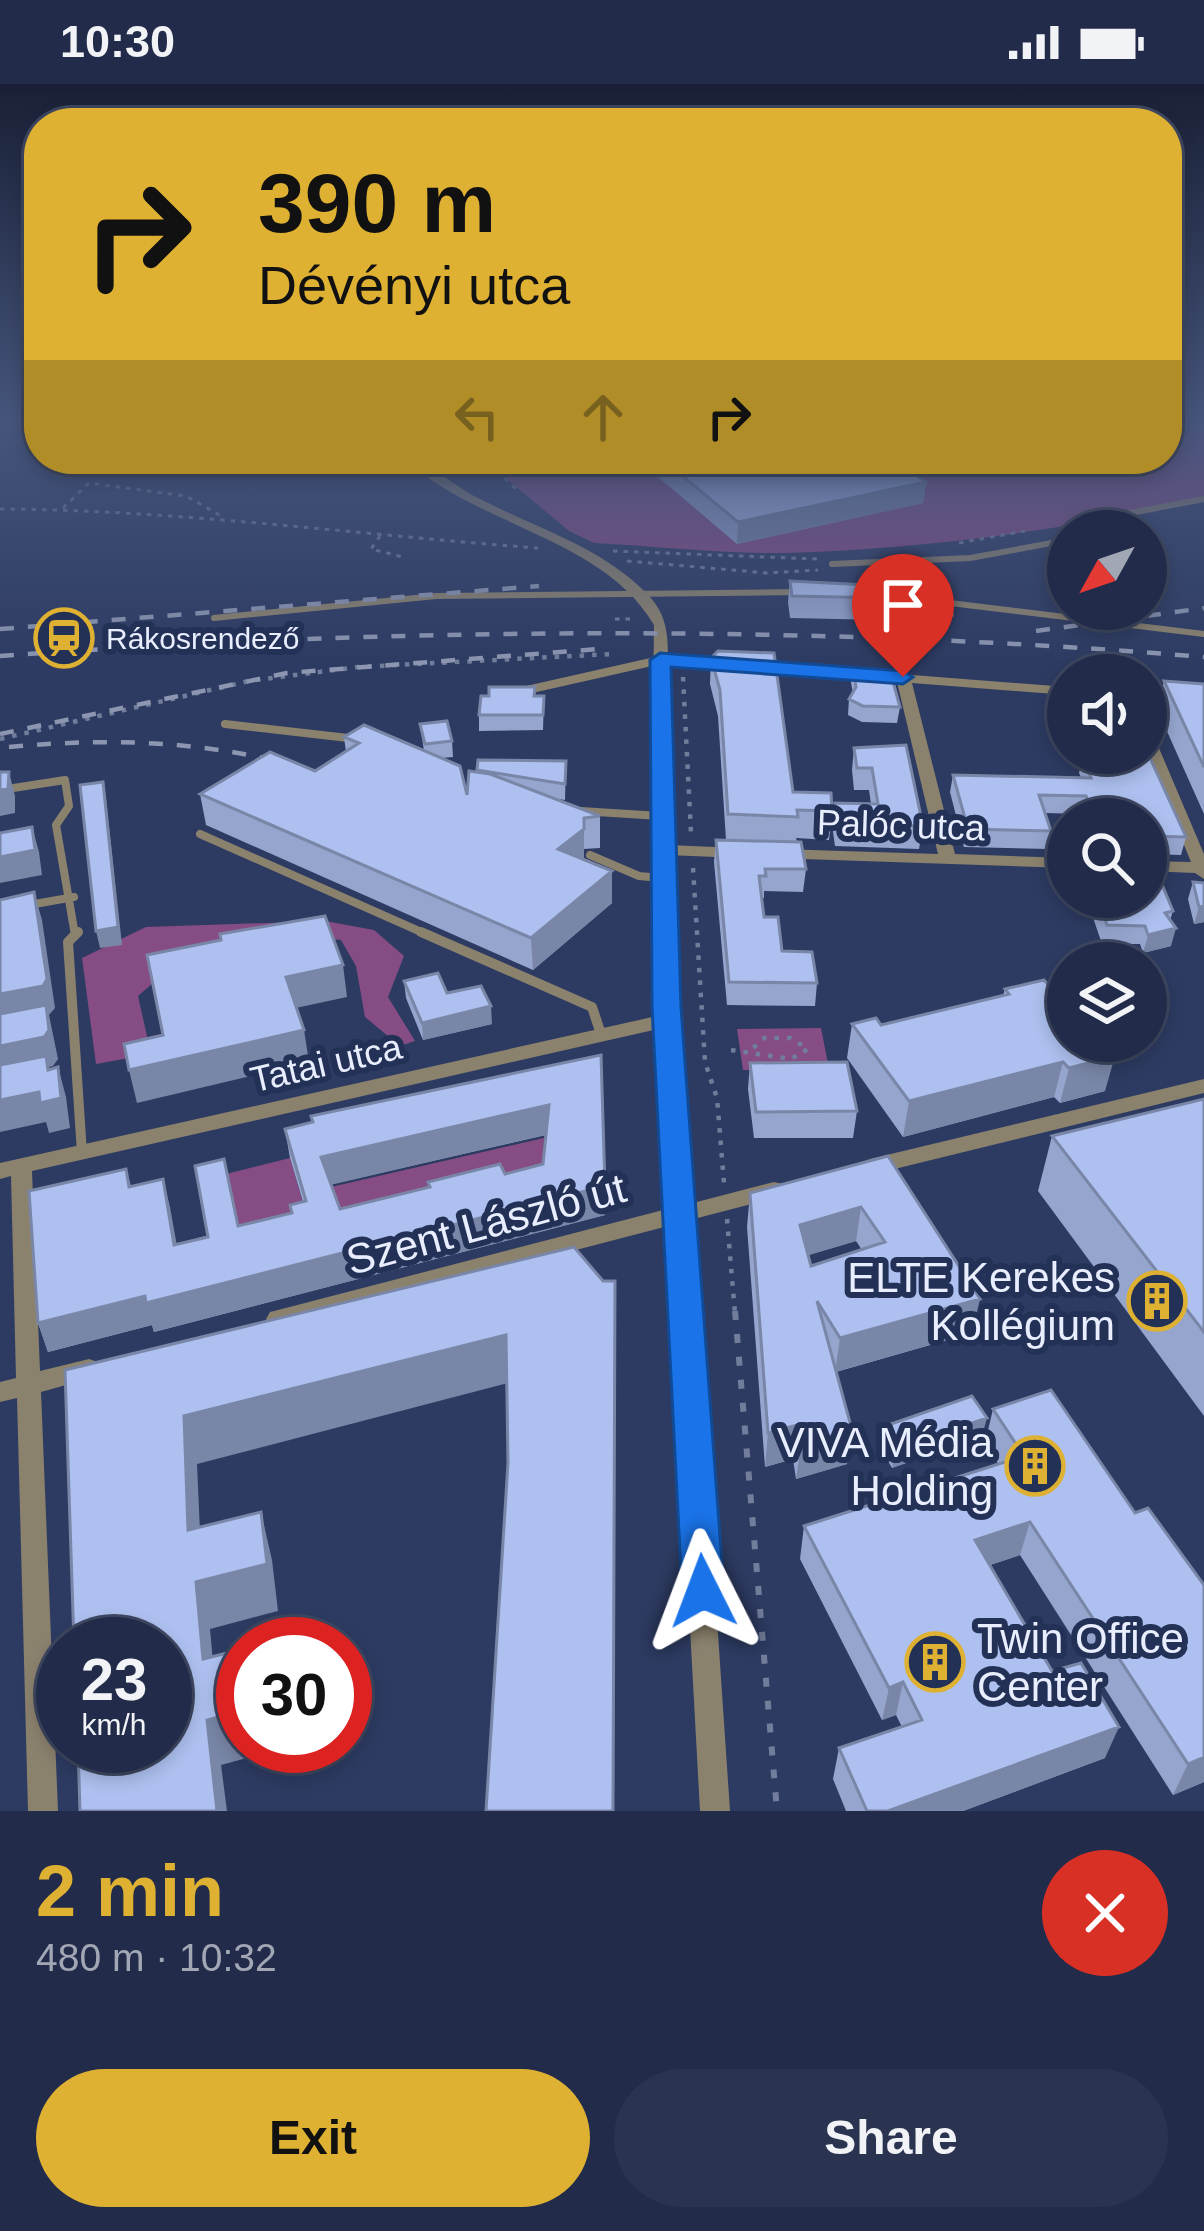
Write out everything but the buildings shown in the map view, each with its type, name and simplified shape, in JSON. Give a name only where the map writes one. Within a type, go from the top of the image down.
[{"type":"street","points":[[477,505],[597,563],[639,591],[659,618],[659,850],[715,1811]]},
{"type":"street","points":[[660,660],[1047,690]]},
{"type":"street","points":[[903,677],[947,860]]},
{"type":"street","points":[[1167,700],[1204,704]]},
{"type":"street","points":[[1163,774],[1203,870],[1167,867]]},
{"type":"street","name":"Palóc utca","points":[[659,850],[1047,862]]},
{"type":"street","name":"Tatai utca","points":[[10,1169],[668,1020]]},
{"type":"street","points":[[835,1175],[1204,1086]]},
{"type":"street","points":[[10,1169],[13,1388],[43,1811]]},
{"type":"street","name":"Szent László út","points":[[253,1326],[789,1186]]},
{"type":"street","points":[[13,1388],[117,1362]]},
{"type":"lane","points":[[832,565],[970,558],[1047,544]]},
{"type":"lane","points":[[214,618],[436,596],[811,592]]},
{"type":"lane","points":[[871,593],[1204,634]]},
{"type":"lane","points":[[516,690],[571,686],[632,661],[660,660]]},
{"type":"lane","points":[[224,724],[370,741]]},
{"type":"lane","points":[[0,790],[65,780],[69,806],[56,829],[79,931],[68,942],[82,1153]]},
{"type":"lane","points":[[568,809],[660,816]]},
{"type":"lane","points":[[38,832],[56,829]]},
{"type":"lane","points":[[200,834],[592,1007],[601,1034]]},
{"type":"lane","points":[[590,855],[639,876],[661,878]]},
{"type":"lane","points":[[18,907],[74,897]]},
{"type":"lane","points":[[56,1024],[74,1020]]},
{"type":"lane","points":[[58,1075],[77,1071]]},
{"type":"path","points":[[63,508],[67,505]]},
{"type":"path","points":[[201,505],[225,518]]},
{"type":"path","points":[[0,509],[225,518],[578,552]]},
{"type":"path","points":[[380,536],[371,549],[404,557]]},
{"type":"path","points":[[597,563],[620,560],[803,574],[832,565]]},
{"type":"path","points":[[64,642],[67,633]]},
{"type":"path","points":[[0,739],[249,681],[432,662],[614,654]]},
{"type":"path","points":[[706,1011],[705,1062],[717,1098],[776,1811]]},
{"type":"path","points":[[731,1050],[791,1059],[808,1049],[778,1037],[764,1038],[751,1050]]},
{"type":"shaded area","points":[[537,505],[1173,505],[1148,510],[1047,510],[1047,528],[838,551],[738,552],[594,543],[569,531]]},
{"type":"shaded area","points":[[325,921],[374,930],[404,956],[388,997],[415,1041],[400,1046],[365,1017],[356,966],[341,940],[310,937],[161,976],[138,996],[151,1054],[96,1064],[82,958],[146,927]]},
{"type":"shaded area","points":[[821,1028],[829,1069],[743,1070],[737,1029]]},
{"type":"shaded area","points":[[544,1138],[541,1192],[346,1235],[331,1187]]},
{"type":"shaded area","points":[[290,1158],[307,1217],[244,1255],[226,1174]]},
{"type":"railway","points":[[0,629],[539,586]]},
{"type":"railway","points":[[1036,631],[1204,608]]},
{"type":"railway","points":[[0,656],[299,639],[602,633],[905,639],[1204,657]]},
{"type":"railway","points":[[0,734],[287,673],[599,649]]},
{"type":"railway","points":[[9,747],[97,742],[182,746],[266,759],[350,783]]},
{"type":"place","name":"Rákosrendező","points":[[64,638]]},
{"type":"place","name":"ELTE Kerekes Kollégium","points":[[1157,1301]]},
{"type":"place","name":"VIVA Média Holding","points":[[1035,1466]]},
{"type":"place","name":"Twin Office Center","points":[[935,1662]]},
{"type":"route","points":[[703,1591],[666,1007],[659,850],[660,660],[903,677]]}]
